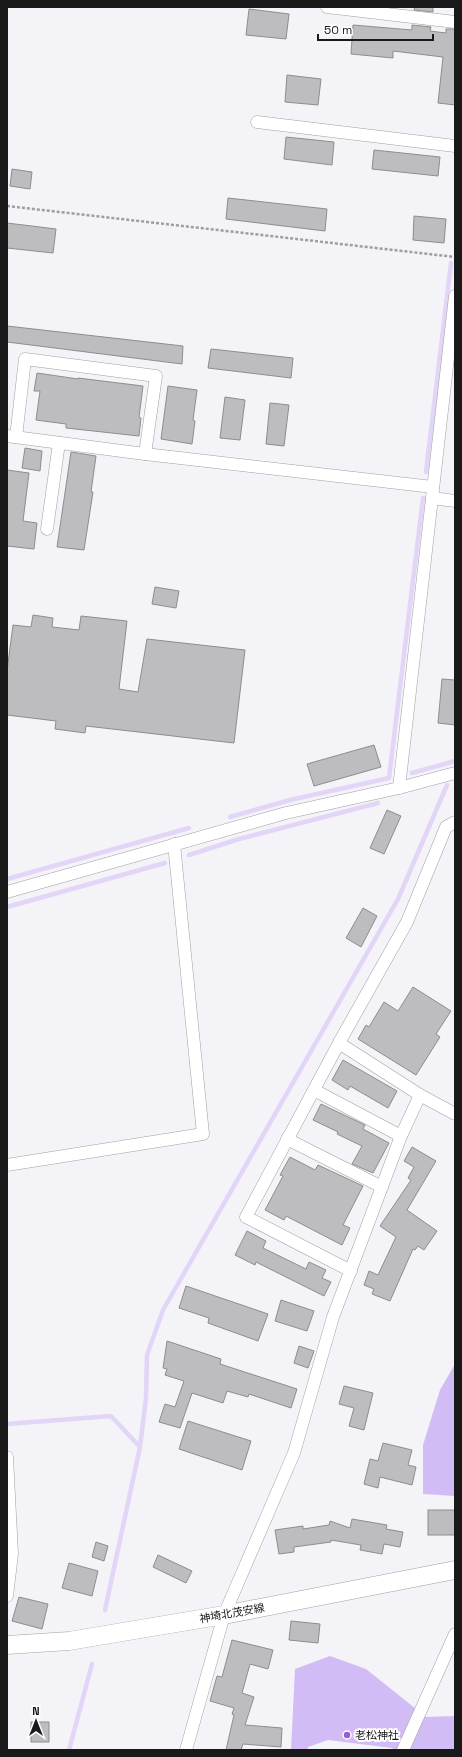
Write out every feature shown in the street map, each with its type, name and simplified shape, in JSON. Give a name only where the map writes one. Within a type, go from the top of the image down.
[{"type":"main road","name":"神埼北茂安線","points":[[7,1645],[69,1641],[224,1615],[455,1570]]},
{"type":"street","points":[[327,7],[386,10],[455,22]]},
{"type":"street","points":[[257,122],[455,146]]},
{"type":"street","points":[[399,788],[455,296]]},
{"type":"street","points":[[145,454],[156,376],[25,359],[11,437],[432,493],[455,501]]},
{"type":"street","points":[[47,529],[59,443]]},
{"type":"street","points":[[7,892],[286,813],[399,788],[455,773]]},
{"type":"street","points":[[350,1271],[246,1217],[340,1041],[407,922],[446,827],[455,822]]},
{"type":"street","points":[[7,1165],[203,1134],[174,844]]},
{"type":"street","points":[[340,1041],[342,1045],[420,1095],[455,1114]]},
{"type":"street","points":[[314,1090],[401,1136]]},
{"type":"street","points":[[186,1750],[224,1615],[294,1453],[333,1317],[401,1136],[420,1095]]},
{"type":"street","points":[[287,1139],[382,1187]]},
{"type":"street","points":[[7,1457],[12,1554],[7,1596]]},
{"type":"street","points":[[403,1750],[455,1634]]},
{"type":"path","points":[[7,206],[455,257]]},
{"type":"shaded area","points":[[455,1364],[455,1496],[423,1494],[423,1445],[440,1390]]},
{"type":"shaded area","points":[[330,1656],[366,1669],[426,1717],[455,1716],[455,1750],[395,1750],[392,1748],[328,1740],[308,1747],[308,1750],[291,1750],[295,1669]]},
{"type":"building","points":[[415,7],[433,7],[433,12],[414,10]]},
{"type":"building","points":[[249,9],[289,14],[286,39],[246,35]]},
{"type":"building","points":[[353,25],[412,30],[412,25],[431,27],[430,31],[446,33],[446,29],[455,29],[455,105],[438,103],[443,57],[393,51],[393,58],[351,54]]},
{"type":"building","points":[[287,75],[321,79],[318,105],[285,102]]},
{"type":"building","points":[[286,137],[334,142],[332,165],[284,159]]},
{"type":"building","points":[[374,150],[440,157],[438,176],[372,169]]},
{"type":"building","points":[[12,169],[32,172],[30,189],[10,186]]},
{"type":"building","points":[[228,198],[327,209],[325,231],[226,219]]},
{"type":"building","points":[[414,216],[446,219],[444,243],[413,240]]},
{"type":"building","points":[[7,223],[56,229],[53,253],[7,248]]},
{"type":"building","points":[[7,326],[183,346],[182,364],[7,342]]},
{"type":"building","points":[[211,349],[293,358],[291,378],[208,368]]},
{"type":"building","points":[[37,373],[143,386],[139,417],[141,418],[139,436],[66,428],[66,424],[36,420],[40,391],[34,391]]},
{"type":"building","points":[[168,386],[197,390],[193,420],[195,421],[192,444],[161,439]]},
{"type":"building","points":[[225,397],[245,400],[240,440],[220,438]]},
{"type":"building","points":[[270,403],[289,405],[284,446],[266,444]]},
{"type":"building","points":[[25,448],[42,451],[40,471],[22,468]]},
{"type":"building","points":[[71,452],[96,456],[91,492],[93,492],[84,550],[57,547]]},
{"type":"building","points":[[7,470],[29,473],[23,521],[37,523],[34,549],[7,546]]},
{"type":"building","points":[[155,587],[179,591],[176,608],[152,604]]},
{"type":"building","points":[[33,615],[53,618],[52,627],[79,630],[81,616],[127,621],[119,689],[138,692],[147,639],[245,650],[234,743],[86,726],[85,733],[55,729],[56,721],[7,715],[7,671],[13,625],[31,627]]},
{"type":"building","points":[[442,679],[455,680],[455,725],[438,723]]},
{"type":"building","points":[[374,745],[381,767],[314,786],[307,764]]},
{"type":"building","points":[[387,810],[401,816],[384,854],[370,848]]},
{"type":"building","points":[[363,908],[377,916],[361,947],[346,938]]},
{"type":"building","points":[[413,987],[451,1011],[436,1034],[440,1037],[416,1075],[358,1039],[366,1025],[369,1027],[384,1002],[398,1011]]},
{"type":"building","points":[[343,1060],[397,1091],[388,1108],[350,1086],[348,1090],[332,1080]]},
{"type":"building","points":[[321,1104],[365,1125],[363,1129],[389,1143],[373,1173],[352,1164],[362,1146],[313,1120]]},
{"type":"building","points":[[412,1147],[436,1161],[407,1210],[437,1231],[424,1250],[418,1246],[415,1250],[413,1249],[390,1301],[372,1294],[374,1289],[364,1285],[369,1271],[378,1275],[396,1237],[380,1226],[411,1180],[408,1178],[414,1167],[404,1161]]},
{"type":"building","points":[[290,1157],[315,1170],[318,1165],[363,1186],[343,1225],[350,1228],[342,1245],[286,1216],[284,1220],[265,1210],[283,1176],[280,1175]]},
{"type":"building","points":[[247,1231],[266,1241],[263,1248],[306,1269],[309,1262],[326,1270],[322,1278],[331,1282],[324,1296],[256,1262],[255,1265],[235,1255]]},
{"type":"building","points":[[186,1286],[268,1314],[258,1341],[208,1323],[209,1318],[179,1308]]},
{"type":"building","points":[[281,1300],[314,1311],[307,1331],[275,1321]]},
{"type":"building","points":[[167,1341],[221,1359],[220,1364],[297,1389],[291,1408],[249,1394],[248,1397],[227,1391],[223,1403],[192,1393],[180,1428],[159,1422],[165,1404],[175,1407],[184,1381],[165,1375],[167,1369],[163,1368]]},
{"type":"building","points":[[299,1346],[314,1351],[308,1368],[294,1363]]},
{"type":"building","points":[[344,1386],[373,1393],[364,1430],[349,1426],[354,1408],[339,1404]]},
{"type":"building","points":[[188,1421],[251,1441],[242,1470],[179,1449]]},
{"type":"building","points":[[383,1443],[412,1450],[408,1465],[416,1467],[412,1485],[380,1477],[378,1488],[364,1484],[370,1459],[378,1461]]},
{"type":"building","points":[[428,1510],[455,1510],[455,1535],[428,1535]]},
{"type":"building","points":[[352,1519],[387,1525],[386,1529],[403,1532],[400,1547],[384,1544],[382,1554],[360,1550],[361,1545],[331,1540],[331,1542],[294,1547],[294,1552],[279,1554],[275,1530],[303,1526],[303,1529],[329,1525],[330,1521],[350,1528]]},
{"type":"building","points":[[96,1542],[108,1546],[104,1561],[92,1557]]},
{"type":"building","points":[[158,1555],[192,1571],[186,1583],[153,1567]]},
{"type":"building","points":[[69,1563],[98,1571],[92,1596],[62,1588]]},
{"type":"building","points":[[19,1597],[48,1604],[42,1629],[12,1621]]},
{"type":"building","points":[[291,1621],[320,1624],[318,1643],[289,1640]]},
{"type":"building","points":[[232,1640],[273,1650],[268,1669],[250,1664],[242,1693],[254,1697],[245,1725],[282,1728],[281,1747],[243,1744],[241,1750],[226,1750],[234,1715],[232,1714],[234,1708],[210,1701],[217,1676],[222,1677]]},
{"type":"building","points":[[31,1722],[49,1722],[49,1742],[31,1742]]},
{"type":"waterway","points":[[426,472],[451,263]]},
{"type":"waterway","points":[[230,817],[290,800],[389,778],[423,498]]},
{"type":"waterway","points":[[412,773],[455,761]]},
{"type":"waterway","points":[[105,1610],[140,1447],[146,1398],[147,1355],[163,1310],[398,899],[447,785]]},
{"type":"waterway","points":[[189,855],[239,839],[378,803]]},
{"type":"waterway","points":[[7,879],[189,828]]},
{"type":"waterway","points":[[7,907],[165,863]]},
{"type":"waterway","points":[[7,1424],[111,1416],[140,1447]]},
{"type":"waterway","points":[[69,1750],[92,1664]]},
{"type":"place","name":"老松神社","points":[[347,1735]]}]
